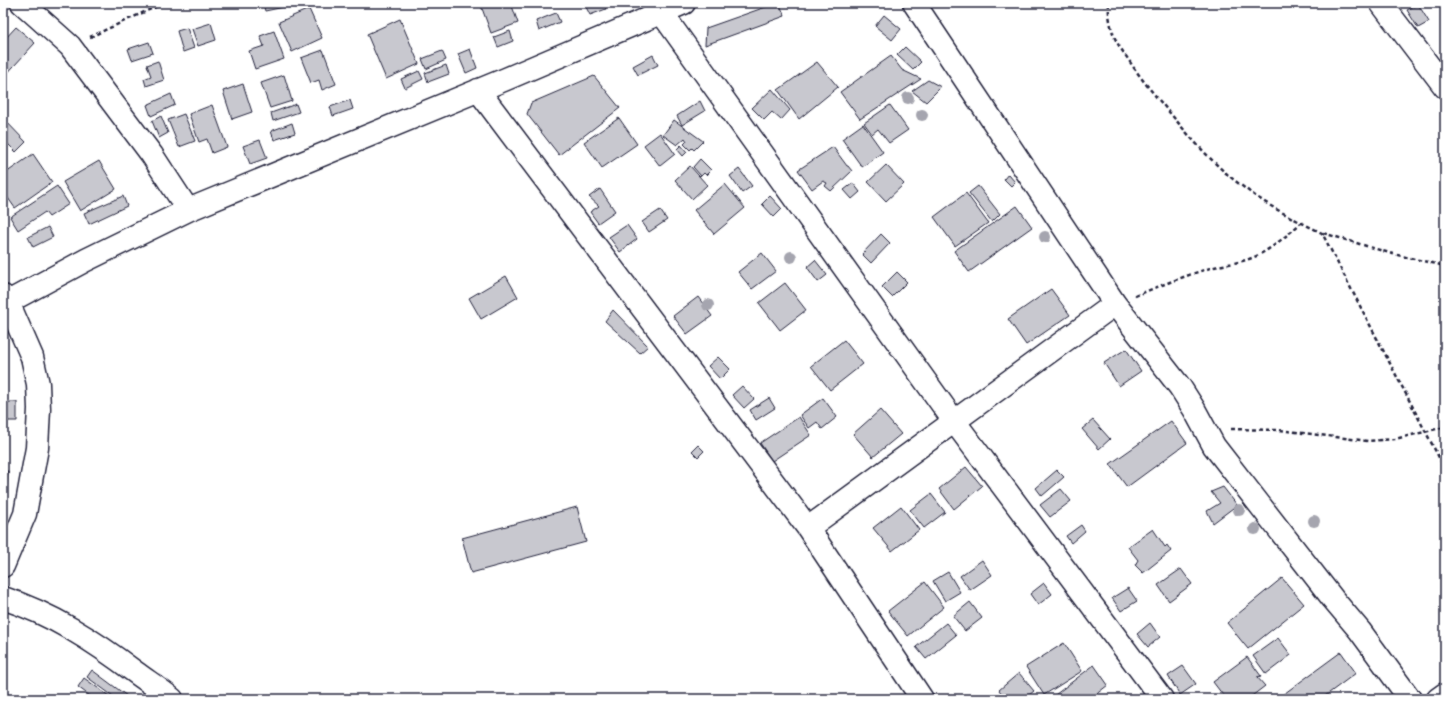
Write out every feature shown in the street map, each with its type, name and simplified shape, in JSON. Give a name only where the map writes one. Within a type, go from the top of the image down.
[{"type":"street","points":[[22,3],[70,46],[152,155],[188,210]]},
{"type":"street","points":[[3,566],[25,514],[37,448],[39,408],[38,384],[32,357],[5,299],[188,210],[684,3]]},
{"type":"street","points":[[914,3],[1115,304],[1180,387],[1218,452],[1333,599],[1360,631],[1410,699]]},
{"type":"street","points":[[1381,3],[1445,88]]},
{"type":"street","points":[[661,12],[954,421],[1162,699]]},
{"type":"street","points":[[478,90],[808,528],[922,699]]},
{"type":"street","points":[[808,528],[1115,304]]},
{"type":"street","points":[[3,598],[26,605],[66,625],[103,648],[171,699]]},
{"type":"street","points":[[1438,699],[1445,694]]},
{"type":"path","points":[[70,46],[164,3]]},
{"type":"path","points":[[1109,3],[1113,34],[1152,94],[1224,172],[1246,190],[1269,205],[1322,233],[1393,254],[1445,266]]},
{"type":"path","points":[[1115,304],[1184,276],[1214,267],[1247,260],[1270,248],[1301,223]]},
{"type":"path","points":[[1322,233],[1445,469]]},
{"type":"path","points":[[1204,428],[1279,430],[1368,441],[1395,439],[1445,428]]},
{"type":"building","points":[[263,3],[288,3],[289,6],[265,11]]},
{"type":"building","points":[[480,3],[511,3],[518,23],[491,33]]},
{"type":"building","points":[[584,3],[604,3],[606,9],[590,15]]},
{"type":"building","points":[[779,3],[785,16],[705,45],[706,28]]},
{"type":"building","points":[[1418,4],[1429,22],[1418,28],[1407,10]]},
{"type":"building","points":[[309,9],[322,38],[292,52],[279,22]]},
{"type":"building","points":[[556,13],[560,22],[539,31],[536,21]]},
{"type":"building","points":[[884,15],[901,29],[892,40],[875,26]]},
{"type":"building","points":[[400,19],[419,64],[386,79],[367,34]]},
{"type":"building","points":[[211,23],[216,40],[198,46],[192,29]]},
{"type":"building","points":[[16,27],[35,43],[3,78],[3,41]]},
{"type":"building","points":[[187,28],[194,48],[183,52],[177,31]]},
{"type":"building","points":[[274,31],[284,59],[255,69],[249,51],[264,46],[260,36]]},
{"type":"building","points":[[510,31],[513,41],[498,47],[494,37]]},
{"type":"building","points":[[149,42],[153,53],[132,60],[128,49]]},
{"type":"building","points":[[905,47],[921,62],[913,70],[897,55]]},
{"type":"building","points":[[470,49],[477,68],[466,73],[458,54]]},
{"type":"building","points":[[323,50],[336,84],[322,90],[319,80],[311,83],[301,58]]},
{"type":"building","points":[[442,51],[446,60],[426,69],[422,59]]},
{"type":"building","points":[[653,55],[658,65],[638,75],[633,66]]},
{"type":"building","points":[[891,56],[902,70],[921,79],[860,119],[840,92]]},
{"type":"building","points":[[158,61],[164,80],[146,86],[144,79],[151,76],[147,65]]},
{"type":"building","points":[[817,62],[838,87],[799,119],[778,90]]},
{"type":"building","points":[[446,65],[449,74],[428,82],[425,73]]},
{"type":"building","points":[[419,71],[423,79],[405,88],[401,79]]},
{"type":"building","points":[[284,75],[292,101],[270,108],[261,83]]},
{"type":"building","points":[[594,76],[620,108],[559,155],[527,114],[531,103]]},
{"type":"building","points":[[928,80],[941,87],[926,102],[912,91]]},
{"type":"building","points":[[243,84],[252,112],[232,119],[223,91]]},
{"type":"building","points":[[772,89],[790,110],[781,120],[772,112],[764,120],[752,108]]},
{"type":"building","points":[[171,94],[175,105],[151,116],[147,105]]},
{"type":"building","points":[[350,100],[353,109],[333,116],[330,107]]},
{"type":"building","points":[[700,101],[705,111],[682,125],[677,116]]},
{"type":"building","points":[[296,104],[299,112],[273,121],[271,113]]},
{"type":"building","points":[[212,105],[227,147],[212,153],[207,139],[199,142],[189,114]]},
{"type":"building","points":[[890,105],[908,130],[889,143],[878,129],[872,134],[864,123]]},
{"type":"building","points":[[184,114],[195,141],[179,147],[168,120]]},
{"type":"building","points":[[161,116],[168,133],[159,138],[152,121]]},
{"type":"building","points":[[3,118],[26,142],[16,152],[3,139]]},
{"type":"building","points":[[619,118],[637,144],[602,168],[584,142]]},
{"type":"building","points":[[674,120],[703,141],[694,150],[692,148],[690,150],[684,144],[687,141],[685,138],[677,145],[663,135]]},
{"type":"building","points":[[292,123],[295,133],[274,140],[271,131]]},
{"type":"building","points":[[863,124],[883,152],[862,167],[842,139]]},
{"type":"building","points":[[660,133],[675,154],[660,166],[644,145]]},
{"type":"building","points":[[260,140],[267,158],[250,164],[243,146]]},
{"type":"building","points":[[681,145],[687,152],[683,156],[677,149]]},
{"type":"building","points":[[833,147],[852,171],[831,191],[825,186],[827,183],[823,181],[812,189],[798,170]]},
{"type":"building","points":[[33,154],[52,182],[15,208],[3,191],[3,175]]},
{"type":"building","points":[[700,159],[711,170],[706,175],[704,173],[701,176],[693,167]]},
{"type":"building","points":[[99,161],[116,189],[80,211],[63,182]]},
{"type":"building","points":[[886,165],[904,184],[886,201],[868,182]]},
{"type":"building","points":[[690,166],[707,185],[692,199],[675,180]]},
{"type":"building","points":[[739,169],[752,186],[742,193],[730,176]]},
{"type":"building","points":[[1008,174],[1015,182],[1011,186],[1004,179]]},
{"type":"building","points":[[853,183],[860,192],[852,199],[844,190]]},
{"type":"building","points":[[725,184],[745,208],[714,234],[694,210]]},
{"type":"building","points":[[57,186],[69,204],[49,217],[45,212],[18,230],[10,217]]},
{"type":"building","points":[[978,186],[1000,214],[992,222],[969,193]]},
{"type":"building","points":[[600,189],[615,211],[598,223],[590,212],[599,206],[589,197]]},
{"type":"building","points":[[966,193],[988,223],[955,246],[934,217]]},
{"type":"building","points":[[123,196],[127,206],[89,224],[84,213]]},
{"type":"building","points":[[770,196],[782,209],[774,217],[762,204]]},
{"type":"building","points":[[1017,206],[1032,227],[969,272],[954,251]]},
{"type":"building","points":[[660,210],[667,220],[649,232],[642,222]]},
{"type":"building","points":[[627,225],[637,239],[620,252],[609,237]]},
{"type":"building","points":[[48,227],[53,237],[33,247],[28,237]]},
{"type":"building","points":[[881,234],[890,243],[871,263],[862,254]]},
{"type":"building","points":[[762,253],[776,271],[752,289],[738,272]]},
{"type":"building","points":[[815,260],[827,275],[818,282],[807,267]]},
{"type":"building","points":[[897,272],[907,282],[892,297],[882,287]]},
{"type":"building","points":[[506,276],[518,297],[481,319],[469,298]]},
{"type":"building","points":[[785,283],[806,310],[780,330],[759,303]]},
{"type":"building","points":[[1051,289],[1070,315],[1026,345],[1008,319]]},
{"type":"building","points":[[698,297],[712,316],[687,334],[673,316]]},
{"type":"building","points":[[613,310],[648,346],[640,353],[605,321]]},
{"type":"building","points":[[844,340],[863,364],[830,390],[811,366]]},
{"type":"building","points":[[1126,349],[1141,371],[1119,386],[1104,363]]},
{"type":"building","points":[[718,357],[730,369],[720,379],[708,366]]},
{"type":"building","points":[[742,386],[754,399],[744,408],[732,395]]},
{"type":"building","points":[[769,398],[775,408],[756,420],[750,410]]},
{"type":"building","points":[[823,398],[837,417],[822,429],[817,422],[809,428],[800,415]]},
{"type":"building","points":[[3,402],[17,402],[17,421],[3,421]]},
{"type":"building","points":[[880,410],[901,434],[873,457],[853,434]]},
{"type":"building","points":[[799,417],[811,435],[772,461],[760,443]]},
{"type":"building","points":[[1093,420],[1110,439],[1099,449],[1082,429]]},
{"type":"building","points":[[1171,421],[1187,443],[1127,487],[1110,464]]},
{"type":"building","points":[[698,445],[704,451],[698,457],[692,451]]},
{"type":"building","points":[[966,467],[982,486],[954,509],[939,489]]},
{"type":"building","points":[[1057,470],[1064,477],[1042,496],[1036,488]]},
{"type":"building","points":[[3,471],[8,471],[6,493],[3,493]]},
{"type":"building","points":[[1223,487],[1237,505],[1213,523],[1207,511],[1220,503],[1211,492]]},
{"type":"building","points":[[1061,489],[1071,501],[1050,517],[1040,505]]},
{"type":"building","points":[[931,494],[945,512],[924,528],[910,510]]},
{"type":"building","points":[[901,506],[919,530],[892,551],[873,528]]},
{"type":"building","points":[[577,507],[586,542],[471,573],[462,538]]},
{"type":"building","points":[[1081,525],[1085,531],[1071,543],[1066,536]]},
{"type":"building","points":[[1153,529],[1165,547],[1167,545],[1171,551],[1143,573],[1135,565],[1138,560],[1128,547]]},
{"type":"building","points":[[982,560],[992,575],[970,590],[960,576]]},
{"type":"building","points":[[1181,569],[1192,584],[1169,601],[1158,585]]},
{"type":"building","points":[[948,572],[960,592],[945,601],[933,581]]},
{"type":"building","points":[[1282,578],[1304,604],[1248,649],[1227,623]]},
{"type":"building","points":[[925,582],[944,607],[908,636],[888,611]]},
{"type":"building","points":[[1044,583],[1052,594],[1038,605],[1030,594]]},
{"type":"building","points":[[1128,588],[1137,601],[1121,611],[1112,598]]},
{"type":"building","points":[[970,602],[982,618],[965,631],[953,616]]},
{"type":"building","points":[[946,623],[956,635],[926,659],[916,647]]},
{"type":"building","points":[[1150,623],[1160,637],[1148,647],[1137,634]]},
{"type":"building","points":[[1278,638],[1291,655],[1266,674],[1253,656]]},
{"type":"building","points":[[1064,643],[1082,671],[1044,695],[1026,667]]},
{"type":"building","points":[[1341,652],[1356,673],[1321,699],[1283,699],[1281,696]]},
{"type":"building","points":[[1247,657],[1261,676],[1257,677],[1265,686],[1248,699],[1226,699],[1213,682]]},
{"type":"building","points":[[1094,665],[1108,685],[1090,699],[1051,699],[1051,698]]},
{"type":"building","points":[[1183,666],[1196,684],[1180,695],[1168,676]]},
{"type":"building","points":[[92,670],[131,699],[117,699],[87,677]]},
{"type":"building","points":[[1019,673],[1034,691],[1024,699],[1006,699],[999,690]]},
{"type":"building","points":[[84,678],[113,699],[94,699],[78,687]]}]
